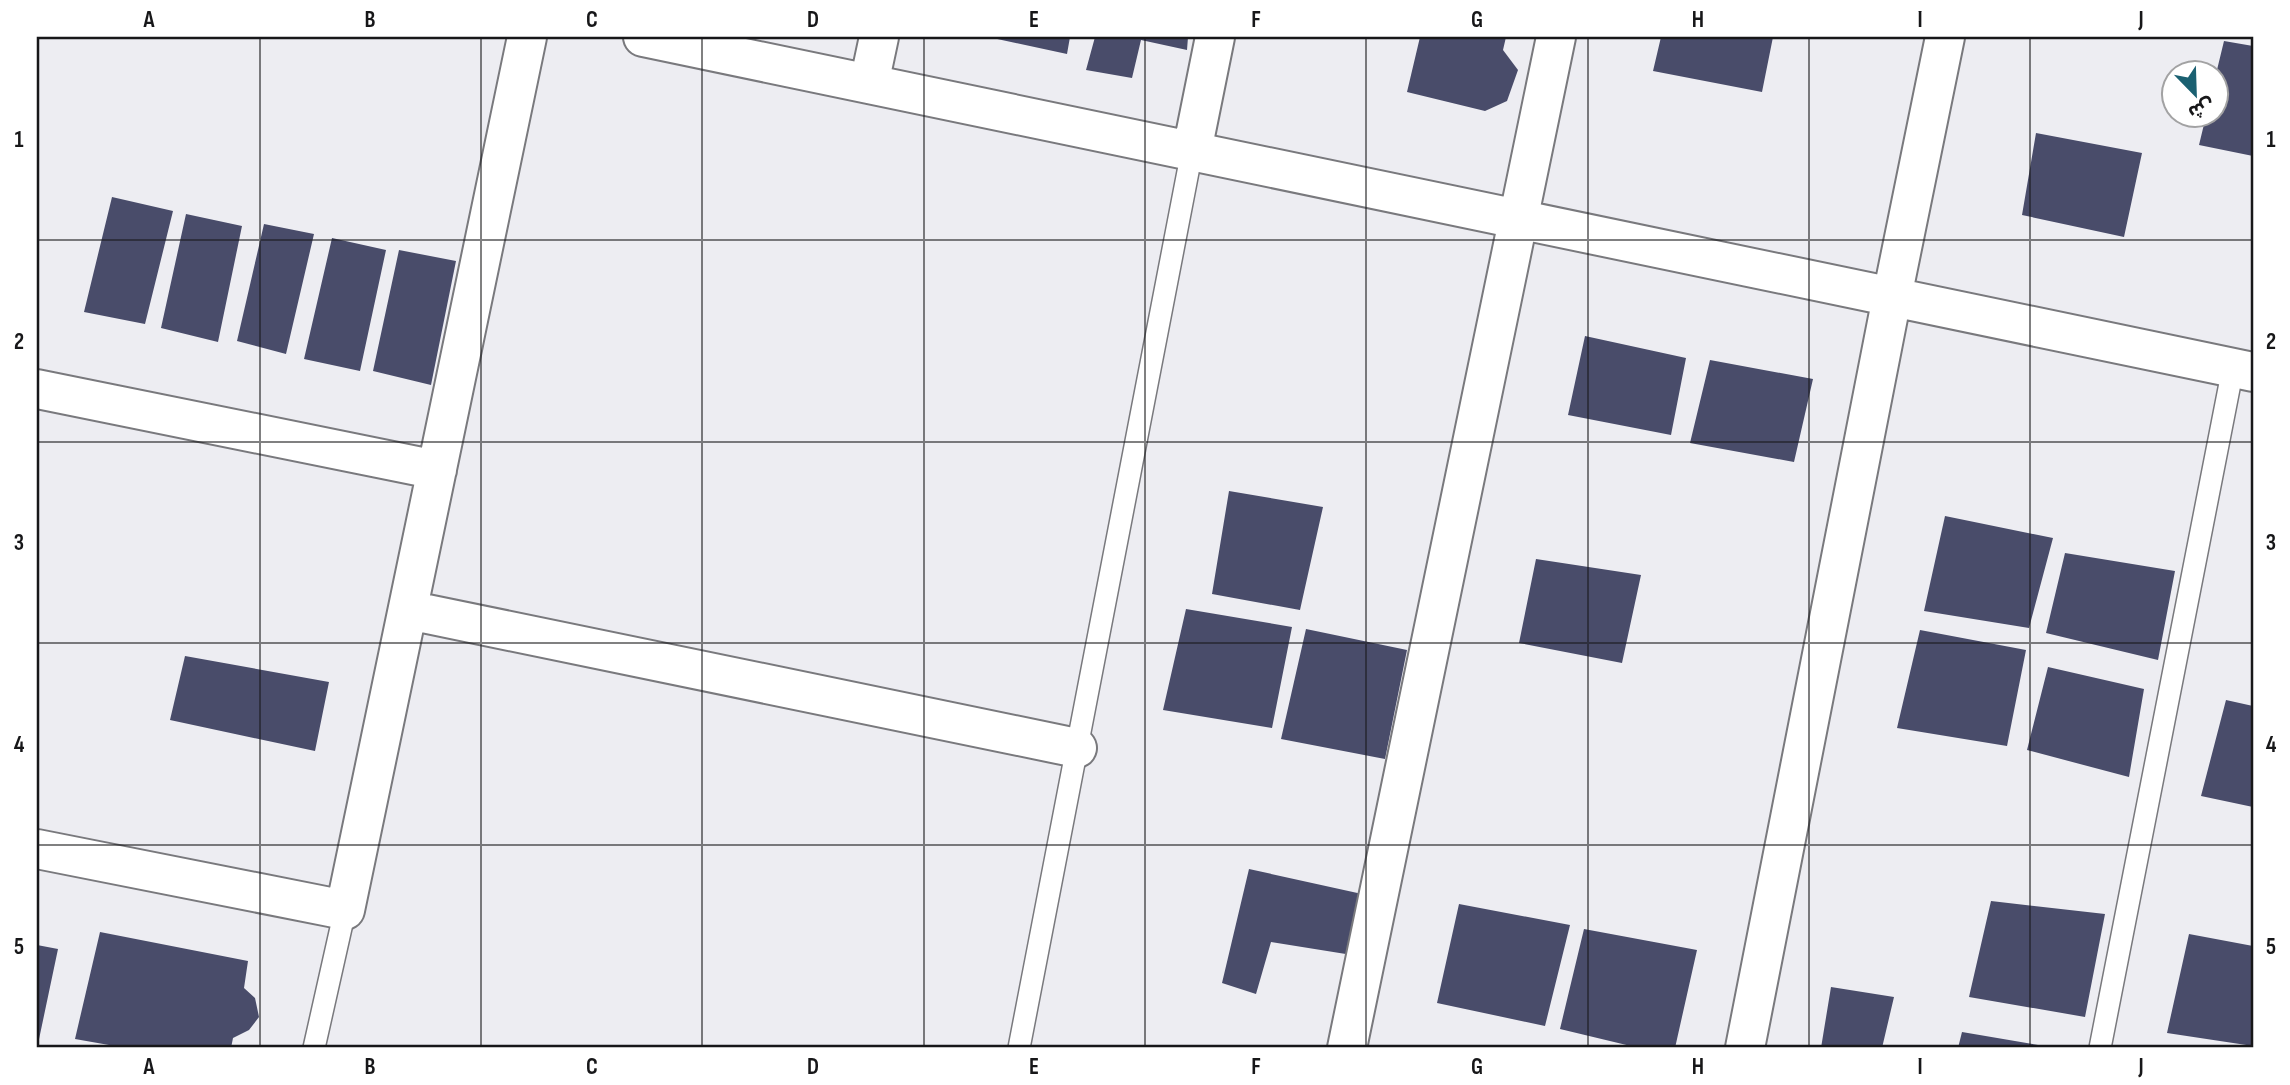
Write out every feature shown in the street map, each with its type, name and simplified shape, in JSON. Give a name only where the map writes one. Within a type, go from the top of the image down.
[{"type":"street","points":[[37,849],[345,910],[527,37]]},
{"type":"street","points":[[643,37],[2243,370]]},
{"type":"street","points":[[869,84],[878,37]]},
{"type":"street","points":[[1192,151],[1215,37]]},
{"type":"street","points":[[1347,1048],[1556,37]]},
{"type":"street","points":[[1745,1048],[1945,37]]},
{"type":"street","points":[[37,389],[437,470]]},
{"type":"street","points":[[408,610],[1077,748]]},
{"type":"lane","points":[[1019,1048],[1192,151]]},
{"type":"lane","points":[[2100,1048],[2243,370]]},
{"type":"lane","points":[[314,1048],[345,910]]},
{"type":"building","points":[[988,37],[1070,37],[1067,54]]},
{"type":"building","points":[[1095,37],[1188,37],[1187,50],[1141,40],[1132,78],[1086,70]]},
{"type":"building","points":[[1420,37],[1506,37],[1503,50],[1518,70],[1507,101],[1485,111],[1407,92]]},
{"type":"building","points":[[1661,37],[1773,37],[1762,92],[1653,71]]},
{"type":"building","points":[[2224,41],[2253,46],[2253,156],[2199,145],[2203,130],[2230,130],[2230,60],[2219,60]]},
{"type":"building","points":[[2036,133],[2142,153],[2124,237],[2022,215]]},
{"type":"building","points":[[112,197],[173,211],[145,324],[84,312]]},
{"type":"building","points":[[186,214],[242,226],[218,342],[161,328]]},
{"type":"building","points":[[264,224],[314,234],[286,354],[237,341]]},
{"type":"building","points":[[332,238],[386,250],[360,371],[304,359]]},
{"type":"building","points":[[399,250],[456,261],[431,385],[373,371]]},
{"type":"building","points":[[1585,336],[1686,358],[1671,435],[1568,415]]},
{"type":"building","points":[[1710,360],[1813,379],[1794,462],[1690,443]]},
{"type":"building","points":[[1229,491],[1323,507],[1300,610],[1212,594]]},
{"type":"building","points":[[1945,516],[2053,538],[2029,628],[1924,611]]},
{"type":"building","points":[[2065,553],[2175,571],[2158,660],[2046,633]]},
{"type":"building","points":[[1536,559],[1641,575],[1622,663],[1519,643]]},
{"type":"building","points":[[1186,609],[1292,627],[1272,728],[1163,710]]},
{"type":"building","points":[[1306,629],[1407,650],[1385,759],[1281,739]]},
{"type":"building","points":[[1920,630],[2026,650],[2007,746],[1897,728]]},
{"type":"building","points":[[185,656],[329,682],[315,751],[170,720]]},
{"type":"building","points":[[2048,667],[2144,689],[2129,777],[2027,750]]},
{"type":"building","points":[[2226,700],[2253,706],[2253,807],[2201,796]]},
{"type":"building","points":[[1249,869],[1362,894],[1352,955],[1271,942],[1256,994],[1222,983]]},
{"type":"building","points":[[1991,901],[2105,914],[2085,1017],[1969,997]]},
{"type":"building","points":[[1459,904],[1570,925],[1545,1026],[1437,1003]]},
{"type":"building","points":[[1584,929],[1697,950],[1675,1048],[1639,1048],[1560,1029]]},
{"type":"building","points":[[100,932],[248,961],[244,988],[255,998],[259,1017],[249,1030],[233,1038],[231,1048],[126,1048],[75,1039]]},
{"type":"building","points":[[2189,934],[2253,946],[2253,1046],[2167,1033]]},
{"type":"building","points":[[37,945],[58,949],[38,1044],[37,1044]]},
{"type":"building","points":[[1831,987],[1894,997],[1882,1048],[1821,1048]]},
{"type":"building","points":[[1962,1032],[2050,1047],[1958,1048]]}]
